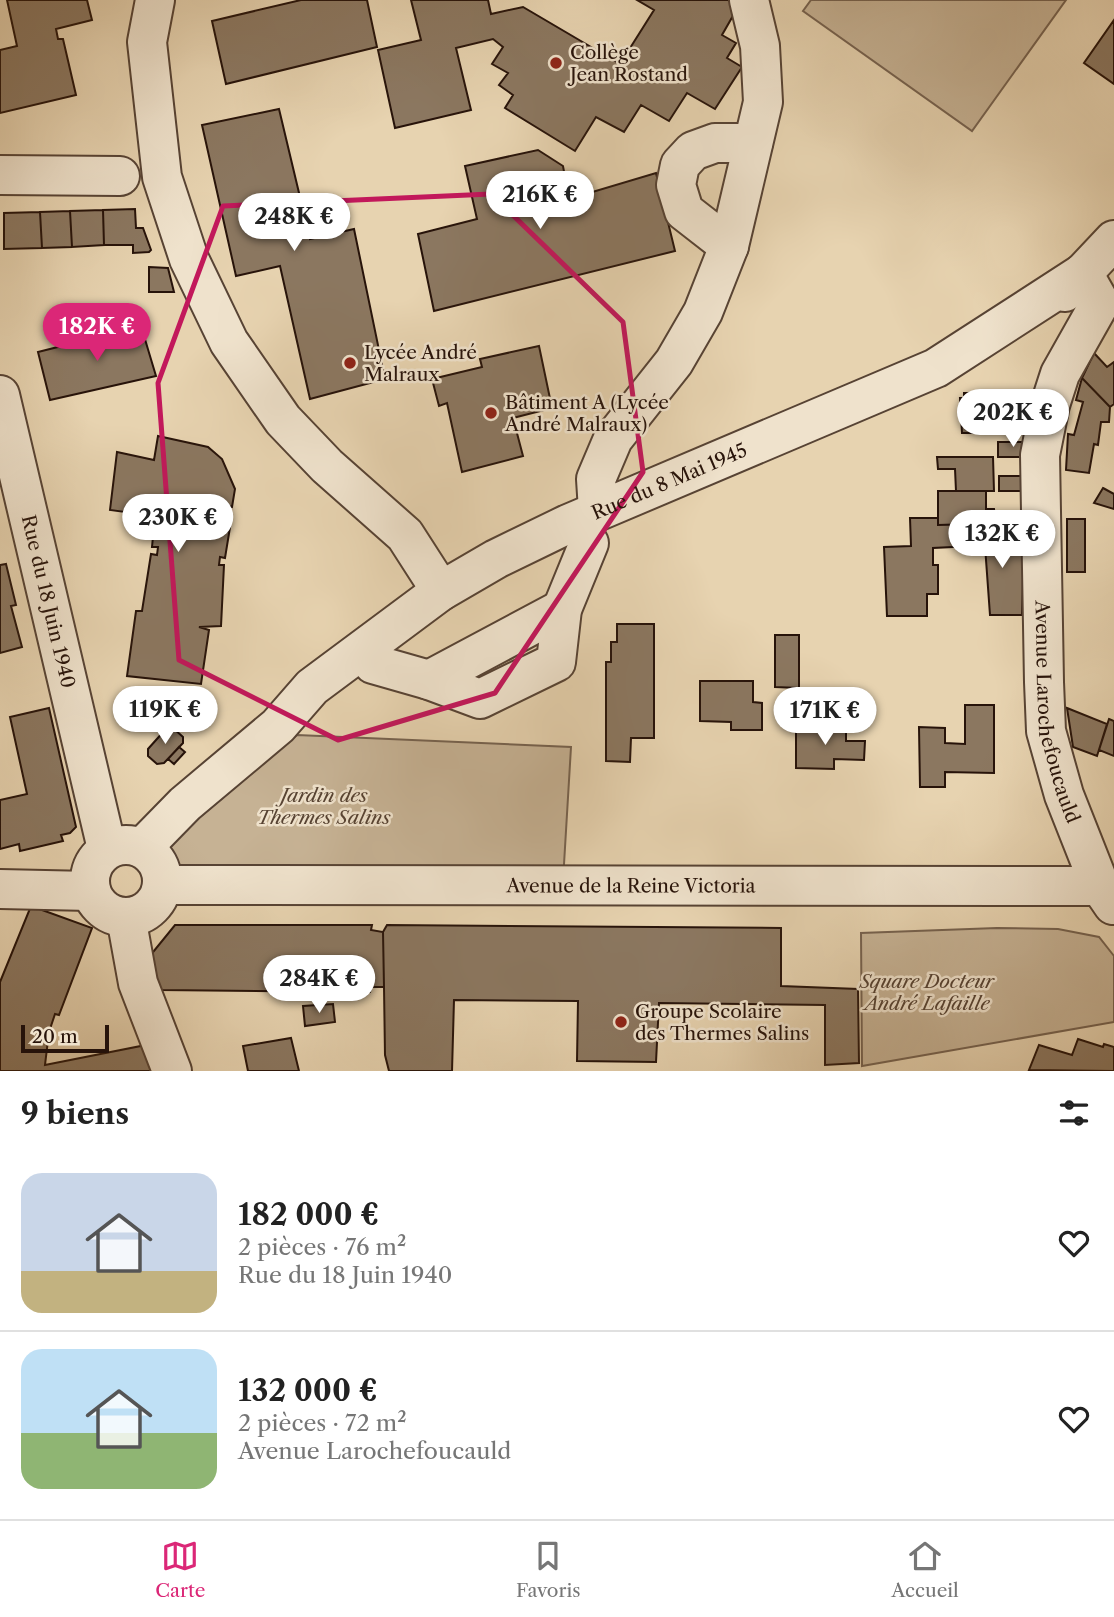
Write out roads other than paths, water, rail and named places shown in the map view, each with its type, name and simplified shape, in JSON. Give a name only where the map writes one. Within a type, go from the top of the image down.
[{"type":"street","points":[[155,0],[147,42],[162,177],[189,259],[223,330],[283,420],[327,466],[405,535],[441,591]]},
{"type":"street","points":[[373,664],[429,680],[480,699],[556,662],[562,609],[593,527],[596,479],[613,439],[674,362],[703,312],[729,246],[763,102],[760,46],[749,0]]},
{"type":"street","points":[[729,246],[684,211],[676,184],[680,165],[693,151],[715,143],[753,143]]},
{"type":"street","points":[[0,175],[120,176]]},
{"type":"street","name":"Rue du 8 Mai 1945","points":[[125,849],[185,804],[278,726],[312,687],[441,591],[526,543],[593,527],[949,387],[1027,331],[1114,240]]},
{"type":"street","name":"Avenue Larochefoucauld","points":[[1083,273],[1100,303],[1060,373],[1050,405],[1040,455],[1044,682],[1046,731],[1064,795],[1107,897]]},
{"type":"street","name":"Rue du 18 Juin 1940","points":[[0,395],[16,527],[125,849]]},
{"type":"street","name":"Rue du 8 Mai 1945","points":[[278,726],[322,703],[373,664],[466,602],[593,527]]},
{"type":"street","points":[[125,849],[158,863],[162,885],[160,895],[146,911],[137,916],[126,917],[114,916],[103,910],[90,891],[89,879],[98,857],[125,849]]},
{"type":"street","name":"Avenue de la Reine Victoria","points":[[162,885],[1107,897]]},
{"type":"street","points":[[0,889],[90,891]]},
{"type":"street","points":[[126,917],[138,983],[172,1071]]},
{"type":"place","name":"Collège Jean Rostand","points":[[556,63]]},
{"type":"place","name":"Lycée André Malraux","points":[[350,363]]},
{"type":"place","name":"Bâtiment A (Lycée André Malraux)","points":[[491,413]]},
{"type":"place","name":"Groupe Scolaire des Thermes Salins","points":[[621,1022]]},
{"type":"park label","name":"Jardin des Thermes Salins","points":[[324,806]]},
{"type":"park label","name":"Square Docteur André Lafaille","points":[[927,992]]}]
